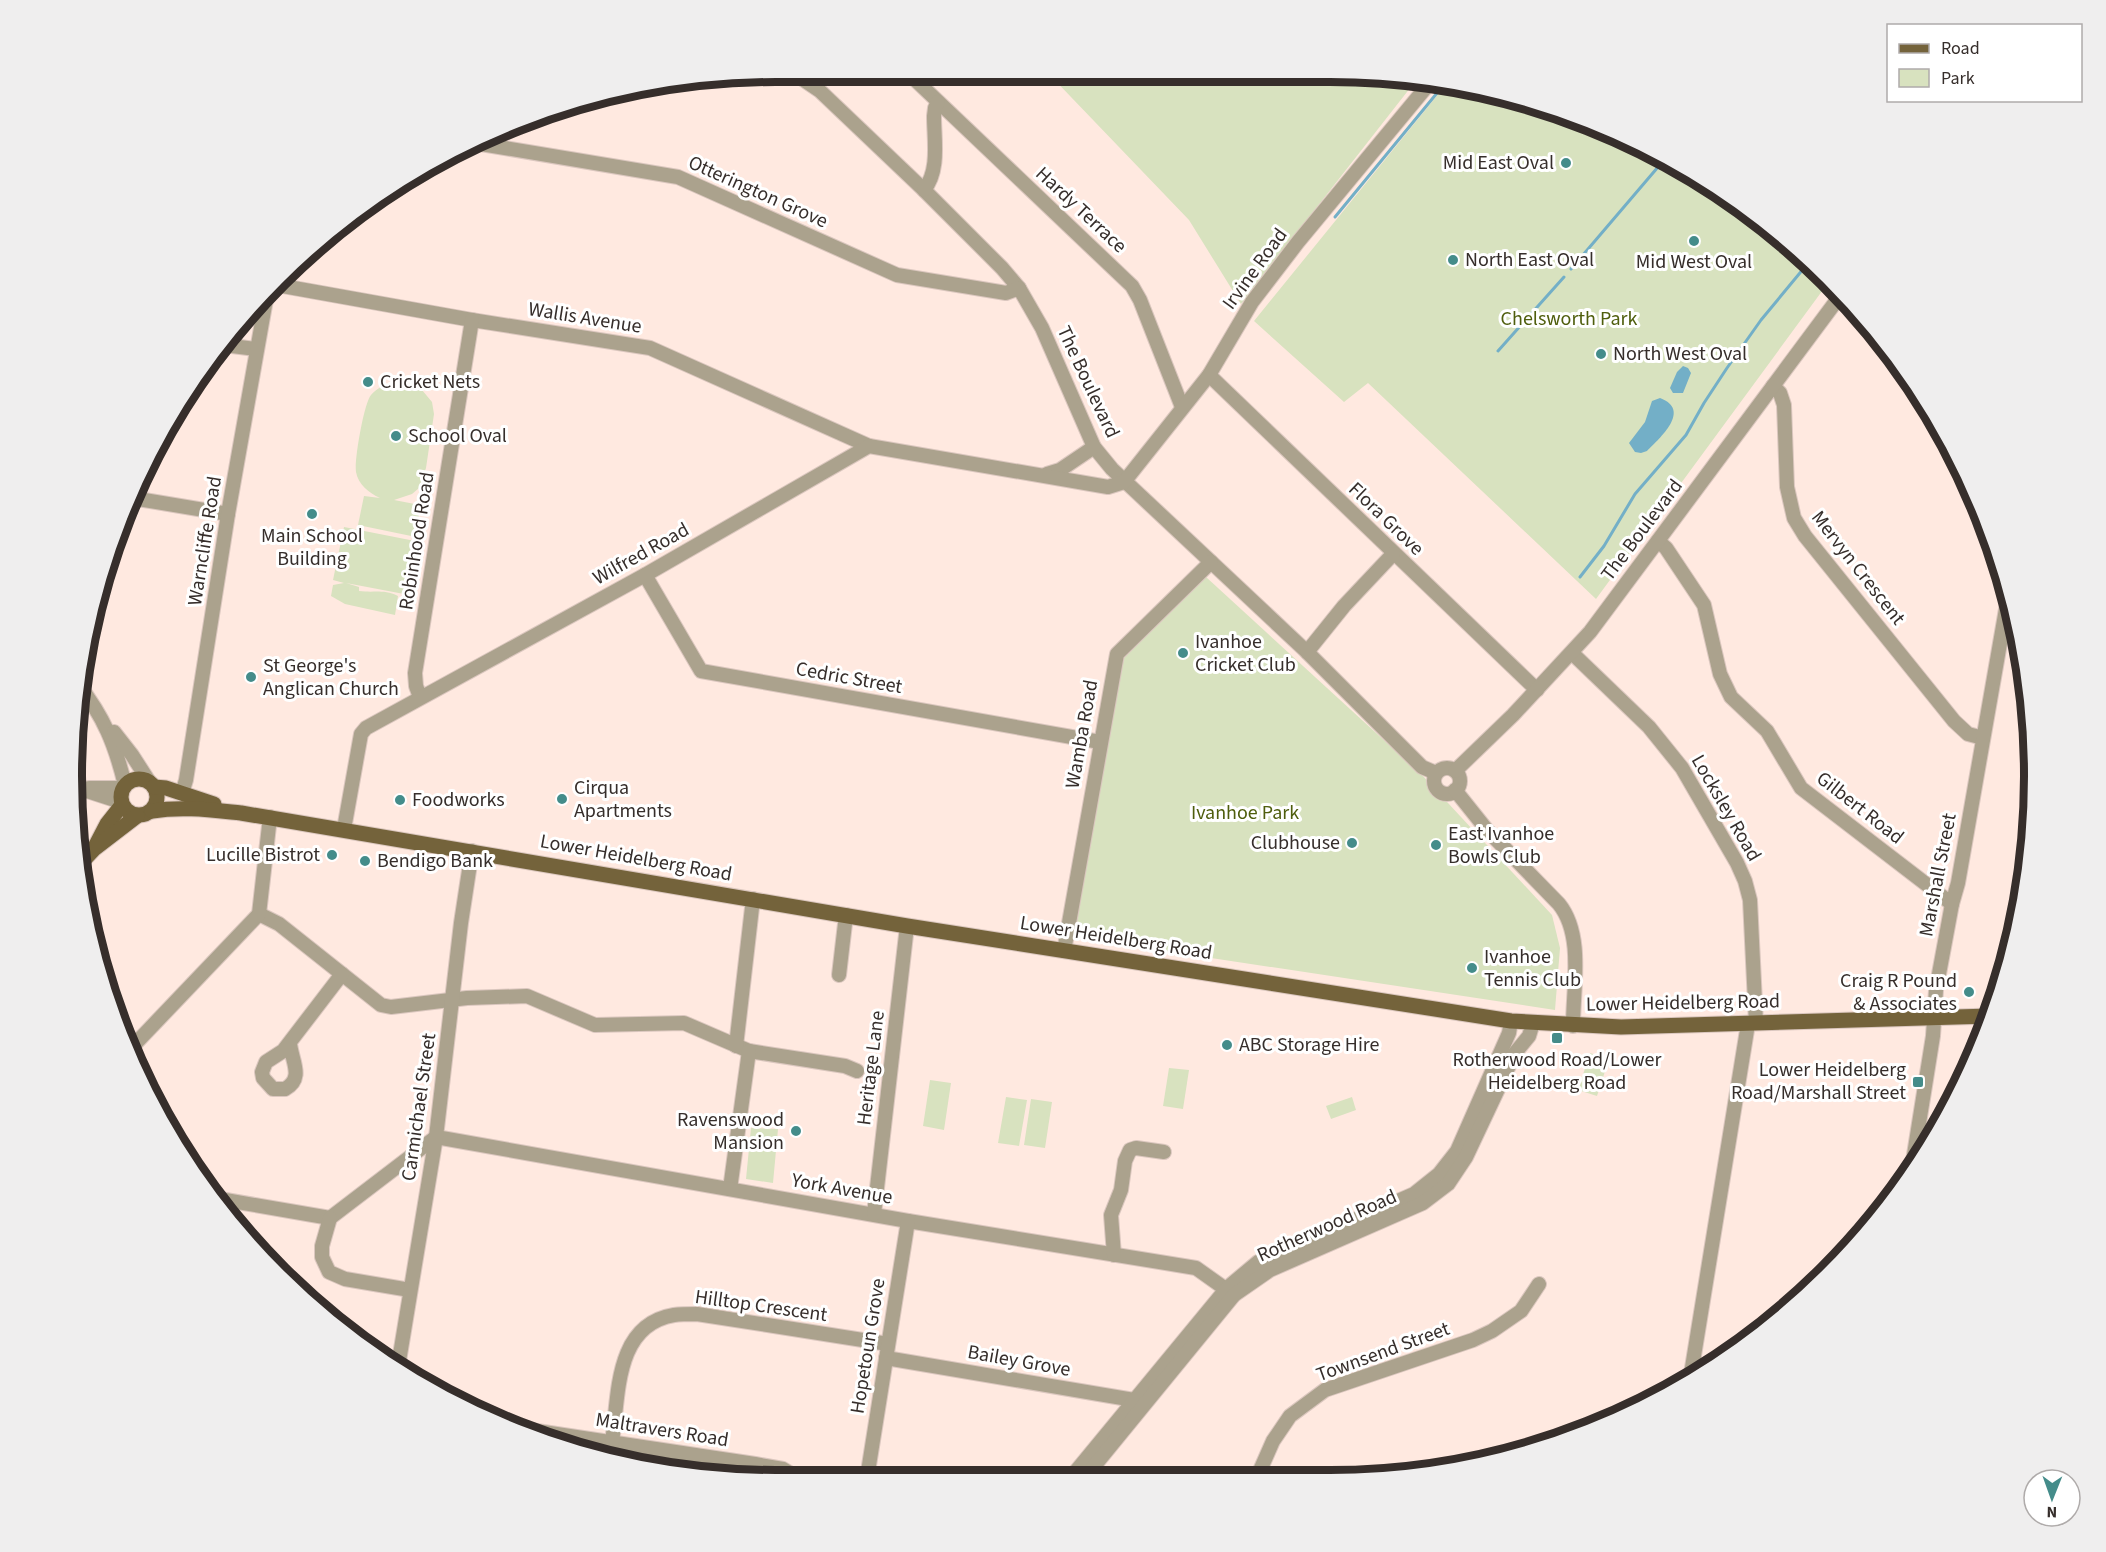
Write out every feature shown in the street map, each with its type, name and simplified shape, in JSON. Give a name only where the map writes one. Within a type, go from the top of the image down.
[{"type":"main road","points":[[87,856],[144,813],[157,799],[152,785],[142,779],[133,780],[94,849]]},
{"type":"main road","name":"Lower Heidelberg Road","points":[[152,785],[242,813]]},
{"type":"main road","points":[[123,795],[128,813],[144,813]]},
{"type":"main road","name":"Lower Heidelberg Road","points":[[144,813],[168,808],[197,808],[270,817],[907,926],[1511,1021],[1573,1026],[1629,1027],[1980,1016]]},
{"type":"street","name":"The Boulevard","points":[[807,82],[820,91],[924,190],[1019,288],[1042,328],[1094,447],[1124,482],[1307,652],[1419,764],[1436,773]]},
{"type":"street","name":"Hardy Terrace","points":[[917,82],[1132,286],[1140,300],[1182,407]]},
{"type":"street","name":"Irvine Road","points":[[1124,482],[1209,375],[1252,302],[1298,242],[1425,89]]},
{"type":"street","points":[[924,190],[932,180],[934,116],[938,102]]},
{"type":"street","name":"Otterington Grove","points":[[488,145],[678,177],[897,275],[1006,293],[1019,288]]},
{"type":"street","name":"Wallis Avenue","points":[[286,287],[472,320],[650,348],[869,446]]},
{"type":"street","name":"The Boulevard","points":[[1455,771],[1572,653],[1835,302]]},
{"type":"street","name":"Warncliffe Road","points":[[182,793],[264,310]]},
{"type":"street","name":"Robinhood Road","points":[[420,697],[416,686],[416,673],[472,320]]},
{"type":"street","points":[[233,346],[256,349]]},
{"type":"street","name":"Flora Grove","points":[[1209,375],[1537,690]]},
{"type":"street","name":"Mervyn Crescent","points":[[1773,387],[1780,393],[1784,405],[1787,487],[1794,518],[1805,536],[1954,721],[1968,734],[1983,738]]},
{"type":"street","points":[[869,446],[1108,487],[1124,482]]},
{"type":"street","name":"Wilfred Road","points":[[344,829],[361,734],[366,728],[645,575],[869,446]]},
{"type":"street","points":[[1045,475],[1060,470],[1094,447]]},
{"type":"street","points":[[140,499],[228,514]]},
{"type":"street","name":"Gilbert Road","points":[[1658,541],[1666,548],[1704,605],[1720,674],[1731,696],[1767,732],[1801,788],[1952,904]]},
{"type":"street","points":[[1307,652],[1344,606],[1393,554]]},
{"type":"street","name":"Wamba Road","points":[[1064,951],[1117,654],[1210,561]]},
{"type":"street","name":"Cedric Street","points":[[645,575],[701,671],[1100,742]]},
{"type":"street","name":"Marshall Street","points":[[1915,1148],[1932,1044],[1936,990],[1958,883],[2005,617]]},
{"type":"street","name":"Locksley Road","points":[[1572,653],[1648,727],[1682,768],[1737,863],[1750,900],[1752,1023],[1692,1367]]},
{"type":"street","points":[[87,697],[152,785]]},
{"type":"street","points":[[83,788],[123,795],[118,754],[101,716]]},
{"type":"street","points":[[1447,768],[1455,771],[1459,778],[1455,790],[1448,794],[1439,791],[1434,781],[1436,773],[1447,768]]},
{"type":"street","points":[[1455,790],[1487,830],[1566,914],[1575,947],[1573,1026]]},
{"type":"street","points":[[136,1043],[258,914],[270,817]]},
{"type":"street","name":"Carmichael Street","points":[[399,1358],[436,1137],[461,923],[472,851]]},
{"type":"street","points":[[729,1189],[753,899]]},
{"type":"street","points":[[258,914],[279,924],[381,1005],[391,1007],[453,1000],[527,996],[595,1025],[684,1023],[742,1049],[845,1066],[857,1071]]},
{"type":"street","points":[[839,975],[846,915]]},
{"type":"street","name":"Heritage Lane","points":[[874,1214],[907,926]]},
{"type":"street","points":[[290,1043],[342,974]]},
{"type":"street","name":"Rotherwood Road","points":[[1090,1470],[1139,1403],[1230,1291],[1258,1263],[1414,1194],[1439,1174],[1457,1151],[1509,1033],[1511,1021]]},
{"type":"street","name":"Rotherwood Road","points":[[1230,1291],[1270,1270],[1423,1203],[1448,1184],[1466,1157],[1515,1053],[1529,1036],[1533,1023]]},
{"type":"street","points":[[410,1290],[345,1279],[329,1272],[322,1257],[322,1246],[330,1218],[436,1137]]},
{"type":"street","name":"York Avenue","points":[[436,1137],[908,1221],[1196,1268],[1230,1291]]},
{"type":"street","points":[[1114,1255],[1111,1215],[1121,1190],[1125,1161],[1130,1150],[1136,1148],[1164,1152]]},
{"type":"street","points":[[228,1200],[330,1218]]},
{"type":"street","name":"Hopetoun Grove","points":[[868,1470],[908,1221]]},
{"type":"street","name":"Townsend Street","points":[[1260,1470],[1273,1442],[1290,1416],[1325,1390],[1473,1340],[1492,1331],[1521,1311],[1539,1284]]},
{"type":"street","name":"Hilltop Crescent","points":[[612,1442],[624,1359],[635,1336],[652,1323],[673,1315],[697,1314],[887,1351]]},
{"type":"street","name":"Bailey Grove","points":[[887,1351],[1139,1403]]},
{"type":"street","name":"Rotherwood Road","points":[[1078,1470],[1139,1403]]},
{"type":"street","name":"Maltravers Road","points":[[555,1434],[785,1470]]},
{"type":"street","points":[[669,1461],[670,1451]]},
{"type":"green space","points":[[1057,82],[1330,82],[1411,87],[1241,304],[1189,220]]},
{"type":"green space","name":"Chelsworth Park","points":[[1440,92],[1509,106],[1553,119],[1637,154],[1715,199],[1787,255],[1823,289],[1596,599],[1368,383],[1344,402],[1254,321]]},
{"type":"green space","name":"School Oval","points":[[395,381],[422,390],[432,402],[434,414],[426,468],[419,488],[412,494],[394,500],[420,505],[416,537],[358,525],[364,496],[380,498],[365,488],[356,472],[358,445],[365,409],[373,393],[382,386]]},
{"type":"green space","points":[[344,527],[415,541],[404,594],[346,583],[359,587],[359,591],[383,592],[398,596],[395,615],[345,604],[331,596],[333,585],[344,583],[333,580]]},
{"type":"green space","name":"Ivanhoe Park","points":[[1206,577],[1422,775],[1552,915],[1560,948],[1555,1010],[1073,937],[1122,660]]},
{"type":"green space","points":[[1590,1053],[1609,1059],[1597,1096],[1578,1090]]},
{"type":"green space","points":[[1169,1068],[1189,1070],[1183,1109],[1163,1106]]},
{"type":"green space","points":[[930,1080],[951,1083],[944,1130],[923,1126]]},
{"type":"green space","points":[[1006,1097],[1027,1100],[1019,1146],[998,1143]]},
{"type":"green space","points":[[1352,1097],[1356,1110],[1331,1119],[1326,1106]]},
{"type":"green space","points":[[1031,1099],[1052,1102],[1045,1148],[1024,1145]]},
{"type":"green space","points":[[751,1128],[778,1129],[773,1183],[746,1179]]},
{"type":"water","points":[[1683,366],[1691,373],[1683,393],[1673,393],[1670,388],[1677,372]]},
{"type":"water","points":[[1660,398],[1669,403],[1673,410],[1670,424],[1647,451],[1635,452],[1629,443],[1645,422],[1652,401]]},
{"type":"waterway","points":[[1335,217],[1439,91]]},
{"type":"waterway","points":[[1571,269],[1659,166]]},
{"type":"waterway","points":[[1580,577],[1604,546],[1635,494],[1686,435],[1704,403],[1761,320],[1803,270]]},
{"type":"waterway","points":[[1498,351],[1564,277]]},
{"type":"place","name":"Mid East Oval","points":[[1566,163]]},
{"type":"place","name":"Mid West Oval","points":[[1694,241]]},
{"type":"place","name":"North East Oval","points":[[1453,260]]},
{"type":"place","name":"North West Oval","points":[[1601,354]]},
{"type":"place","name":"Cricket Nets","points":[[368,382]]},
{"type":"place","name":"School Oval","points":[[396,436]]},
{"type":"place","name":"Main School Building","points":[[312,514]]},
{"type":"place","name":"Ivanhoe Cricket Club","points":[[1183,653]]},
{"type":"place","name":"St George's Anglican Church","points":[[251,677]]},
{"type":"place","name":"Cirqua Apartments","points":[[562,799]]},
{"type":"place","name":"Foodworks","points":[[400,800]]},
{"type":"place","name":"Clubhouse","points":[[1352,843]]},
{"type":"place","name":"East Ivanhoe Bowls Club","points":[[1436,845]]},
{"type":"place","name":"Lucille Bistrot","points":[[332,855]]},
{"type":"place","name":"Bendigo Bank","points":[[365,861]]},
{"type":"place","name":"Ivanhoe Tennis Club","points":[[1472,968]]},
{"type":"place","name":"Craig R Pound & Associates","points":[[1969,992]]},
{"type":"place","name":"Rotherwood Road/Lower Heidelberg Road","points":[[1557,1038]]},
{"type":"place","name":"ABC Storage Hire","points":[[1227,1045]]},
{"type":"place","name":"Lower Heidelberg Road/Marshall Street","points":[[1918,1082]]},
{"type":"place","name":"Ravenswood Mansion","points":[[796,1131]]}]
